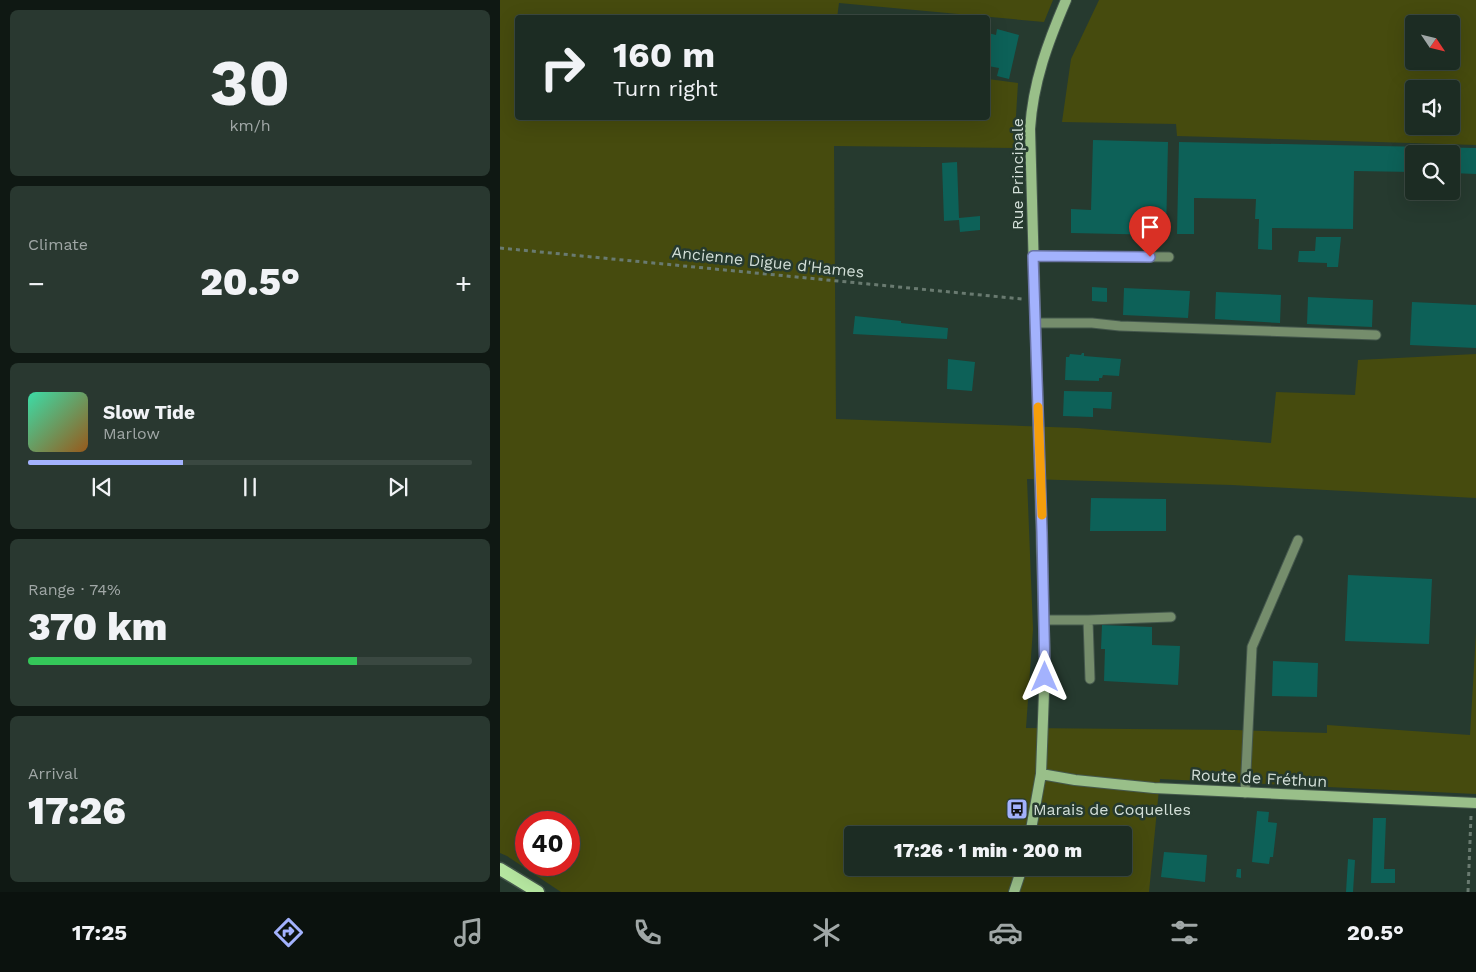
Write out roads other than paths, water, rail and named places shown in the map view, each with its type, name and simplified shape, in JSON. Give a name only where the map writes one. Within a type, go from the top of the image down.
[{"type":"main road","points":[[500,869],[538,892]]},
{"type":"street","name":"Rue Principale","points":[[1032,826],[1041,774],[1044,620],[1030,151],[1032,103],[1042,60],[1066,0]]},
{"type":"street","name":"Route de Fréthun","points":[[1041,774],[1136,787],[1474,803]]},
{"type":"street","points":[[1014,892],[1019,876]]},
{"type":"lane","points":[[1033,256],[1169,257]]},
{"type":"lane","points":[[1035,323],[1092,323],[1120,326],[1376,335]]},
{"type":"lane","points":[[1245,792],[1252,647],[1298,540]]},
{"type":"lane","points":[[1044,620],[1172,617]]},
{"type":"lane","points":[[1088,620],[1090,679]]},
{"type":"place","name":"Marais de Coquelles","points":[[1017,809]]}]
